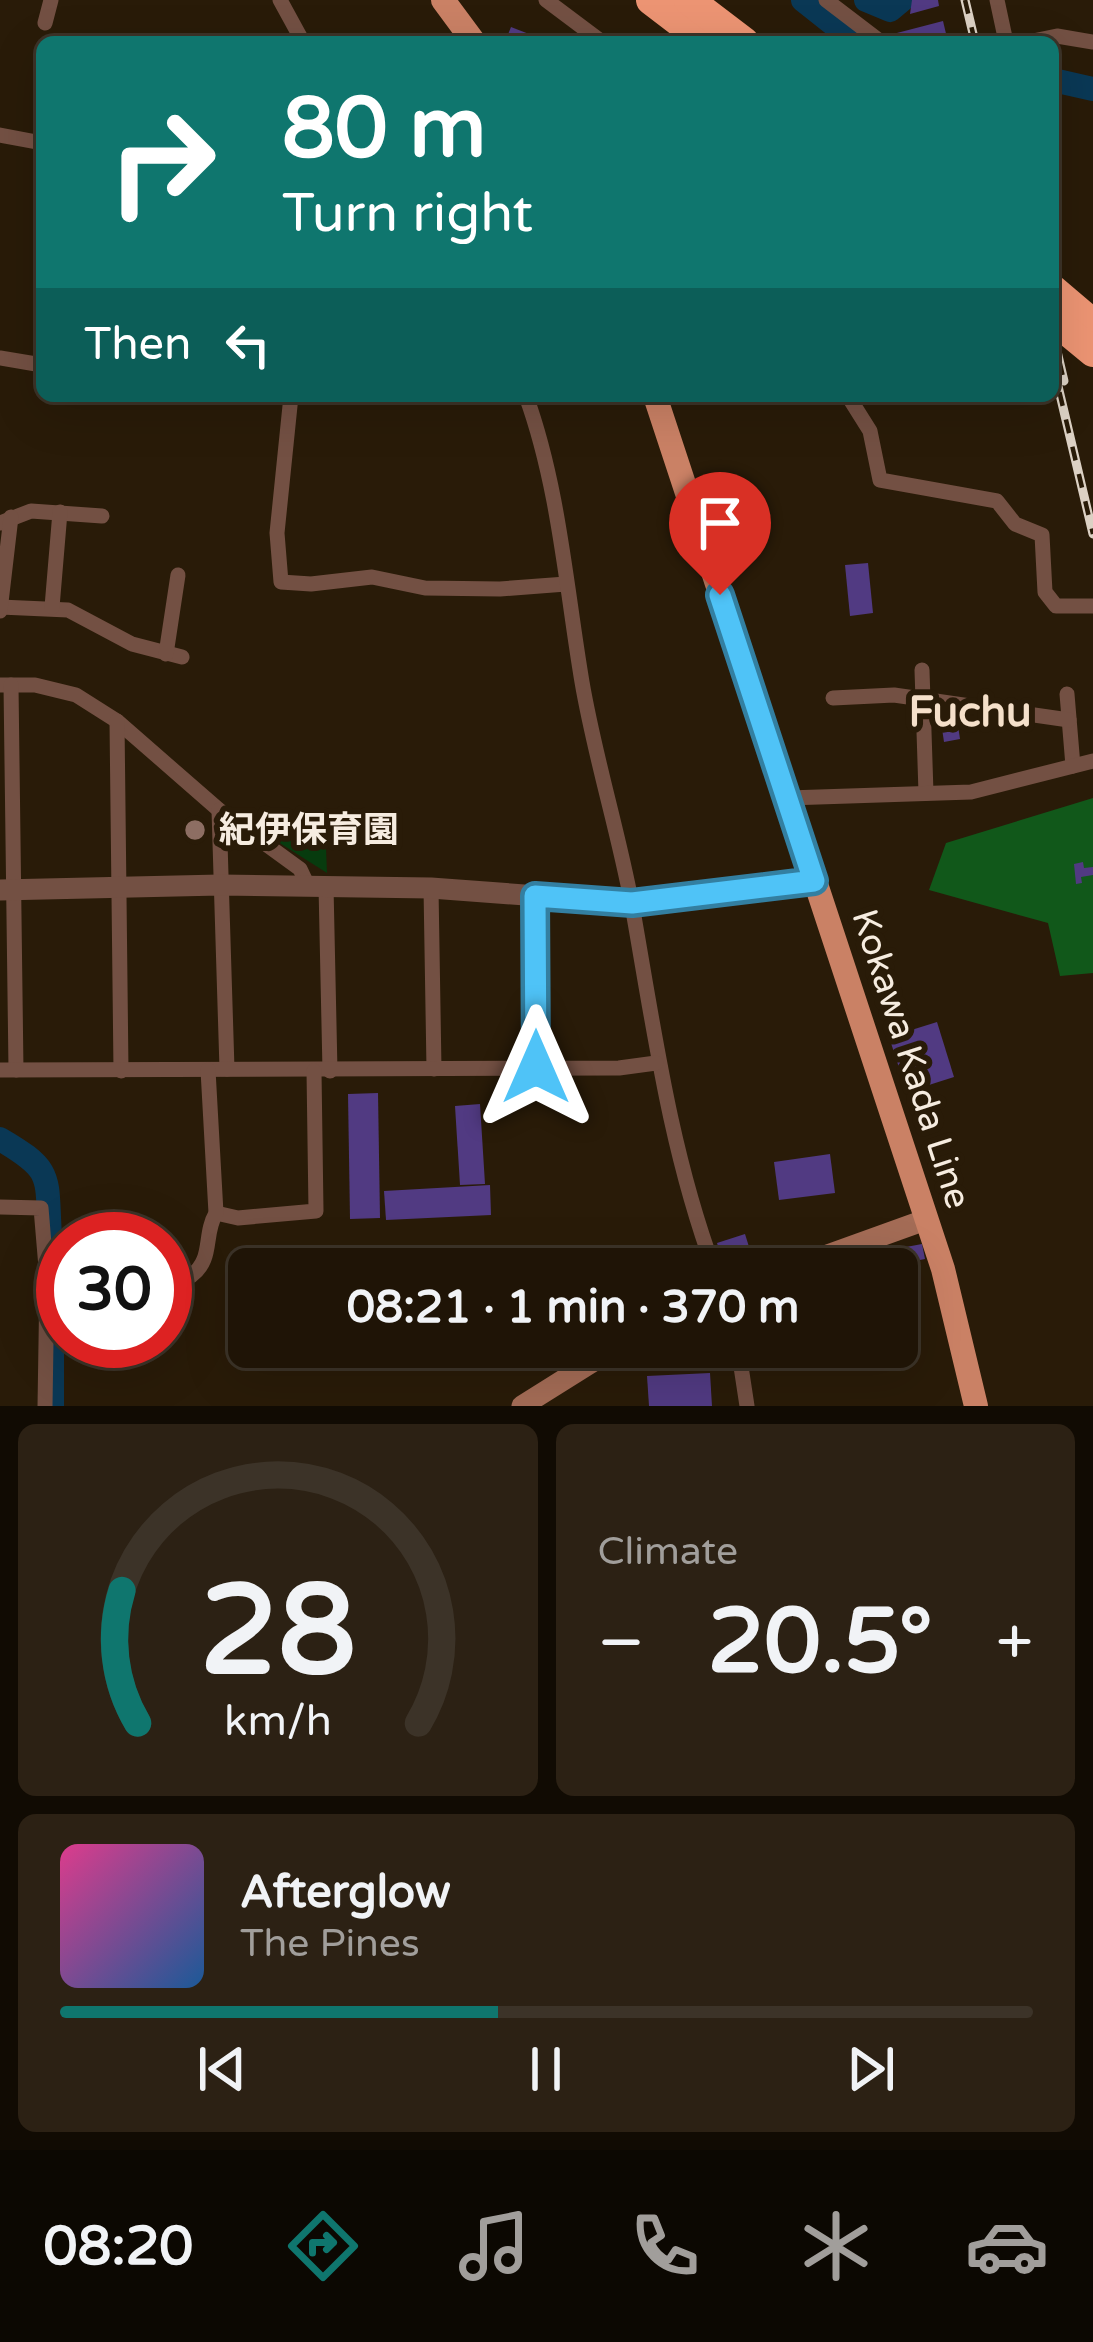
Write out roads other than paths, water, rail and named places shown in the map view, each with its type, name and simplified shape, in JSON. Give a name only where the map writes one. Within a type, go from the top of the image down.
[{"type":"highway","points":[[651,0],[698,36]]},
{"type":"highway","points":[[689,0],[736,36]]},
{"type":"main road","points":[[443,0],[470,36]]},
{"type":"main road","name":"Kokawa Kada Line","points":[[657,402],[954,1310],[976,1406]]},
{"type":"main road","points":[[847,1248],[925,1220]]},
{"type":"main road","points":[[522,1406],[583,1368]]},
{"type":"street","points":[[45,23],[51,0]]},
{"type":"street","points":[[280,0],[300,36]]},
{"type":"street","points":[[546,0],[594,36]]},
{"type":"street","points":[[826,0],[873,36]]},
{"type":"street","points":[[997,0],[1005,36]]},
{"type":"street","points":[[1059,36],[1093,42]]},
{"type":"street","points":[[0,136],[36,142]]},
{"type":"street","points":[[0,358],[36,364]]},
{"type":"street","points":[[290,402],[277,533],[281,582],[311,584],[372,577],[425,588],[566,584]]},
{"type":"street","points":[[528,402],[540,434],[595,758],[632,903],[656,1063],[706,1248]]},
{"type":"street","points":[[852,402],[870,431],[880,480],[997,501],[1015,524],[1042,535],[1045,592],[1056,606],[1093,606]]},
{"type":"street","points":[[102,516],[31,511],[6,520],[0,609],[68,610],[132,644],[174,655],[178,575]]},
{"type":"street","points":[[52,607],[60,512]]},
{"type":"street","points":[[922,670],[926,794]]},
{"type":"street","points":[[216,1213],[238,1218],[316,1211],[322,1071],[317,886],[118,722],[76,695],[35,685],[6,685],[8,1070],[322,1071],[619,1068],[656,1063]]},
{"type":"street","points":[[1067,694],[1073,766]]},
{"type":"street","points":[[833,698],[894,695],[1070,720]]},
{"type":"street","points":[[118,722],[121,1070]]},
{"type":"street","points":[[788,798],[971,792],[1093,761]]},
{"type":"street","points":[[220,810],[227,1070]]},
{"type":"street","points":[[7,890],[220,885],[431,888],[632,903],[814,881]]},
{"type":"street","points":[[431,888],[434,1069]]},
{"type":"street","points":[[535,896],[536,1067]]},
{"type":"street","points":[[192,1275],[208,1257],[211,1219],[216,1213],[208,1070]]},
{"type":"street","points":[[0,1208],[41,1208],[42,1212]]},
{"type":"street","points":[[45,1406],[48,1368]]},
{"type":"street","points":[[741,1368],[747,1406]]},
{"type":"waterway","points":[[803,0],[848,36]]},
{"type":"waterway","points":[[866,0],[890,10],[902,0]]},
{"type":"waterway","points":[[1059,81],[1093,89]]},
{"type":"waterway","points":[[0,1139],[39,1168],[47,1187],[49,1212]]},
{"type":"waterway","points":[[52,1368],[52,1406]]},
{"type":"railway","points":[[965,0],[974,36]]},
{"type":"railway","points":[[1059,360],[1064,381]]},
{"type":"railway","points":[[1059,390],[1093,534]]},
{"type":"place","name":"紀伊保育園","points":[[195,830]]},
{"type":"district","name":"Fuchu","points":[[970,712]]}]
